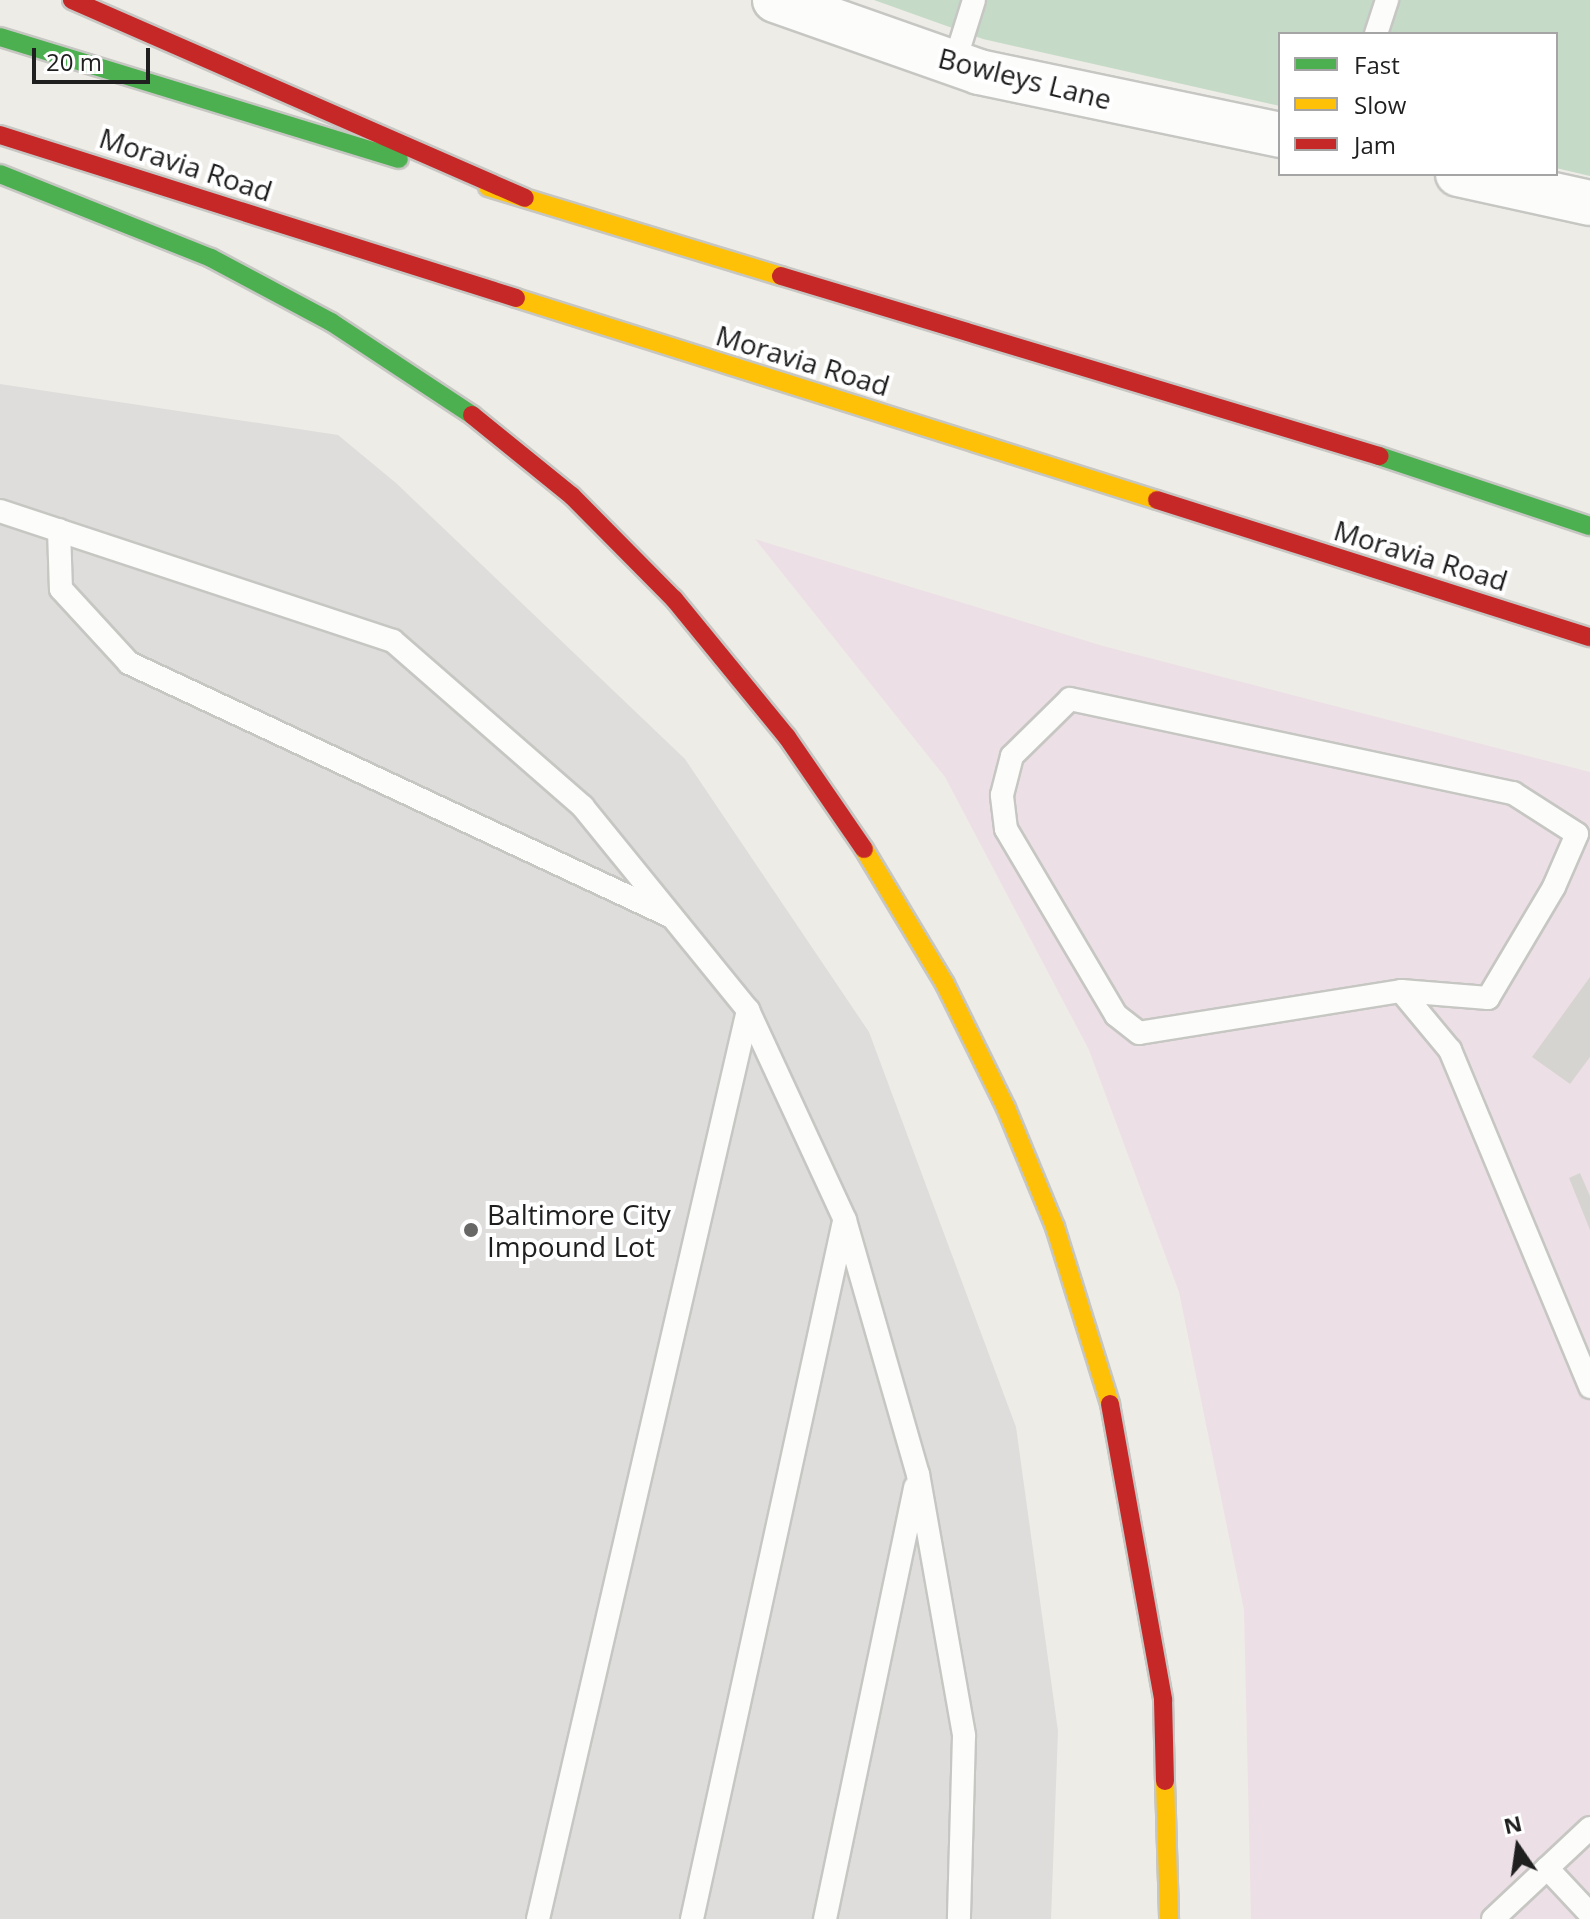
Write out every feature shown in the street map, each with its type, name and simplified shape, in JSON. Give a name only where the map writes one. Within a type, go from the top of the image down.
[{"type":"main road","points":[[72,0],[525,198]]},
{"type":"main road","points":[[0,37],[1415,467],[1590,526]]},
{"type":"main road","name":"Moravia Road","points":[[0,135],[1590,637]]},
{"type":"main road","points":[[0,174],[211,258],[331,322],[449,397],[572,496],[674,599],[787,737],[873,863],[945,984],[1006,1108],[1055,1227],[1092,1336],[1123,1456],[1163,1700],[1169,1919]]},
{"type":"main road","points":[[1415,467],[1590,508]]},
{"type":"street","name":"Bowleys Lane","points":[[775,0],[954,64],[1278,135]]},
{"type":"street","points":[[1467,176],[1590,203]]},
{"type":"lane","points":[[954,64],[974,0]]},
{"type":"lane","points":[[1377,32],[1387,0]]},
{"type":"lane","points":[[0,511],[393,641],[583,807],[748,1010],[845,1220],[918,1474],[964,1736],[959,1919]]},
{"type":"lane","points":[[59,530],[61,589],[129,663],[674,918]]},
{"type":"lane","points":[[1070,699],[1513,793],[1583,838],[1488,998],[1401,991],[1139,1033],[1116,1015],[1006,829],[1002,795],[1012,756],[1070,699]]},
{"type":"lane","points":[[1401,991],[1450,1050],[1590,1387]]},
{"type":"lane","points":[[538,1919],[748,1010]]},
{"type":"lane","points":[[692,1919],[845,1220]]},
{"type":"lane","points":[[825,1919],[918,1474]]},
{"type":"lane","points":[[1493,1919],[1590,1828]]},
{"type":"lane","points":[[1547,1868],[1590,1914]]},
{"type":"shaded area","name":"Baltimore City Impound Lot","points":[[0,384],[338,435],[396,483],[685,759],[869,1032],[1016,1427],[1058,1731],[1051,1919],[0,1919]]},
{"type":"shaded area","points":[[755,539],[1103,646],[1590,772],[1590,1919],[1251,1919],[1244,1610],[1179,1292],[1089,1050],[945,777]]},
{"type":"green space","points":[[874,0],[1590,0],[1590,176],[1558,168],[1558,32],[1278,32],[1278,106],[983,39]]},
{"type":"building","points":[[1590,977],[1590,1057],[1570,1084],[1532,1057]]},
{"type":"building","points":[[1580,1173],[1590,1196],[1590,1230],[1569,1178]]},
{"type":"traffic: fast","points":[[0,37],[399,159]]},
{"type":"traffic: fast","points":[[0,174],[211,258],[331,322],[472,415]]},
{"type":"traffic: fast","points":[[1379,456],[1590,526]]},
{"type":"traffic: slow","points":[[488,187],[781,276]]},
{"type":"traffic: slow","points":[[516,298],[1157,500]]},
{"type":"traffic: slow","points":[[864,849],[945,984],[1006,1108],[1055,1227],[1110,1404]]},
{"type":"traffic: slow","points":[[1165,1781],[1169,1919]]},
{"type":"traffic: jam","points":[[72,0],[525,198]]},
{"type":"traffic: jam","points":[[0,135],[516,298]]},
{"type":"traffic: jam","points":[[781,276],[1379,456]]},
{"type":"traffic: jam","points":[[472,415],[572,496],[674,599],[787,737],[864,849]]},
{"type":"traffic: jam","points":[[1157,500],[1590,637]]},
{"type":"traffic: jam","points":[[1110,1404],[1163,1700],[1165,1781]]},
{"type":"place","name":"Baltimore City Impound Lot","points":[[471,1230]]}]
